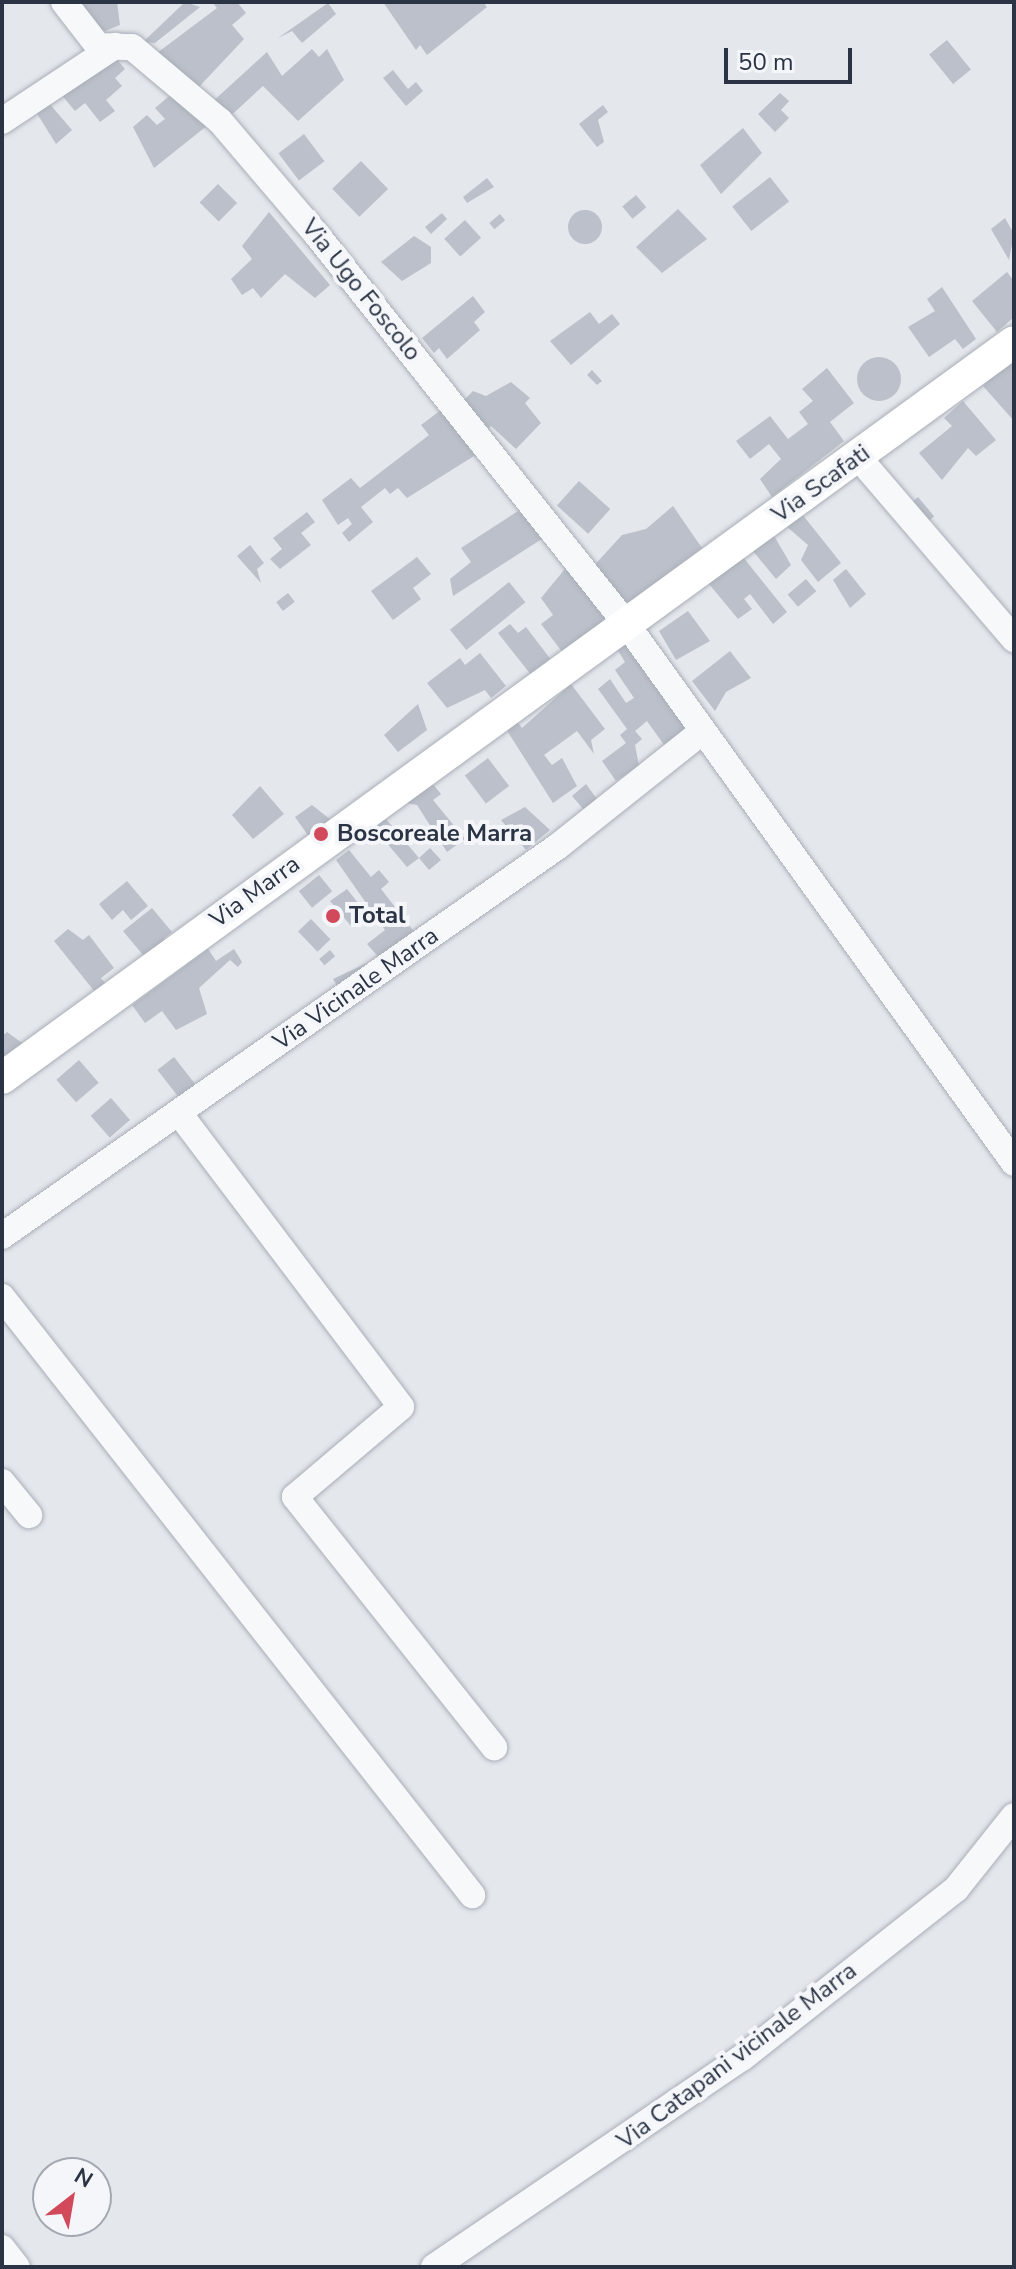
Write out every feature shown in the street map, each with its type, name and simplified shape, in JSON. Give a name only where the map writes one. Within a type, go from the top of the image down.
[{"type":"main road","name":"Via Scafati","points":[[625,622],[1014,342]]},
{"type":"main road","name":"Via Marra","points":[[2,1078],[625,622]]},
{"type":"street","name":"Via Ugo Foscolo","points":[[64,2],[98,46],[132,47],[220,121],[625,622],[1014,1163]]},
{"type":"street","points":[[2,121],[115,46]]},
{"type":"street","points":[[858,457],[1014,639]]},
{"type":"street","name":"Via Vicinale Marra","points":[[2,1236],[557,847],[703,731]]},
{"type":"street","points":[[179,1113],[401,1407],[295,1497],[494,1747]]},
{"type":"street","points":[[2,1297],[472,1895]]},
{"type":"street","points":[[2,1482],[29,1515]]},
{"type":"street","name":"Via Catapani vicinale Marra","points":[[434,2267],[742,2058],[956,1889],[1014,1816]]},
{"type":"street","points":[[2,2248],[17,2267]]},
{"type":"building","points":[[76,2],[117,2],[120,25],[92,36]]},
{"type":"building","points":[[185,2],[200,7],[155,43],[143,42]]},
{"type":"building","points":[[212,2],[237,2],[246,13],[232,25],[244,39],[197,89],[157,53],[217,8]]},
{"type":"building","points":[[383,2],[483,2],[487,7],[427,55],[420,45],[416,50]]},
{"type":"building","points":[[328,3],[336,14],[302,43],[292,31],[278,38]]},
{"type":"building","points":[[947,40],[971,70],[953,84],[929,54]]},
{"type":"building","points":[[312,49],[319,57],[327,49],[344,80],[298,121],[263,86],[225,121],[210,104],[267,52],[282,76]]},
{"type":"building","points":[[114,56],[125,69],[115,78],[122,86],[106,100],[115,111],[100,122],[85,103],[75,111],[60,93]]},
{"type":"building","points":[[393,70],[408,89],[416,82],[423,91],[406,106],[383,78]]},
{"type":"building","points":[[179,88],[208,125],[154,168],[133,127],[147,115],[157,125],[165,119],[155,108]]},
{"type":"building","points":[[780,93],[789,101],[781,110],[789,118],[775,132],[758,114]]},
{"type":"building","points":[[48,102],[72,130],[56,144],[36,112]]},
{"type":"building","points":[[603,105],[608,112],[598,120],[604,142],[597,147],[579,124]]},
{"type":"building","points":[[743,128],[762,153],[721,194],[700,165]]},
{"type":"building","points":[[304,134],[324,161],[299,180],[278,153]]},
{"type":"building","points":[[361,161],[388,189],[359,217],[332,189]]},
{"type":"building","points":[[770,177],[789,201],[751,231],[732,207]]},
{"type":"building","points":[[487,178],[494,187],[467,203],[463,197]]},
{"type":"building","points":[[218,184],[237,203],[219,221],[200,202]]},
{"type":"building","points":[[636,195],[646,207],[632,219],[622,207]]},
{"type":"building","points":[[678,209],[707,239],[662,273],[636,247]]},
{"type":"building","points":[[585,210],[597,215],[602,227],[597,239],[585,244],[573,239],[568,227],[573,215]]},
{"type":"building","points":[[269,212],[330,285],[315,298],[285,274],[261,298],[253,288],[242,295],[231,279],[252,259],[242,246]]},
{"type":"building","points":[[442,213],[447,219],[431,234],[425,227]]},
{"type":"building","points":[[500,214],[505,220],[494,229],[489,223]]},
{"type":"building","points":[[1005,218],[1014,234],[1009,260],[991,229]]},
{"type":"building","points":[[465,220],[481,238],[460,257],[444,239]]},
{"type":"building","points":[[414,236],[431,247],[431,263],[402,281],[381,262]]},
{"type":"building","points":[[1007,272],[1014,281],[1014,317],[997,332],[972,301]]},
{"type":"building","points":[[942,287],[976,339],[963,349],[955,339],[929,357],[908,327],[935,311],[927,299]]},
{"type":"building","points":[[473,296],[485,312],[474,322],[480,330],[447,359],[439,348],[434,353],[422,338]]},
{"type":"building","points":[[590,312],[599,324],[612,314],[620,324],[571,365],[550,341]]},
{"type":"building","points":[[879,357],[894,364],[901,379],[894,394],[879,401],[864,394],[857,379],[864,364]]},
{"type":"building","points":[[1014,357],[1014,421],[983,386]]},
{"type":"building","points":[[827,368],[854,403],[830,422],[844,441],[772,497],[760,479],[781,459],[769,444],[750,459],[736,441],[770,416],[788,439],[808,424],[799,412],[813,401],[802,389]]},
{"type":"building","points":[[592,370],[602,381],[597,385],[587,375]]},
{"type":"building","points":[[511,382],[530,398],[525,403],[541,423],[516,449],[491,426],[483,434],[459,405],[473,391],[486,396]]},
{"type":"building","points":[[963,401],[996,440],[976,456],[968,448],[942,480],[919,453],[952,426],[944,418]]},
{"type":"building","points":[[445,407],[482,451],[407,498],[398,488],[390,494],[385,488],[361,507],[373,522],[349,542],[342,533],[352,524],[348,518],[338,525],[322,500],[351,478],[360,488],[429,435],[421,425]]},
{"type":"building","points":[[579,481],[610,509],[588,534],[557,506]]},
{"type":"building","points":[[918,497],[934,516],[923,525],[907,506]]},
{"type":"building","points":[[673,506],[702,548],[617,611],[589,571],[622,535],[646,529]]},
{"type":"building","points":[[518,511],[548,535],[453,596],[450,579],[471,562],[461,548]]},
{"type":"building","points":[[307,512],[315,522],[301,533],[311,545],[280,569],[270,559],[282,549],[273,538]]},
{"type":"building","points":[[802,514],[841,563],[818,582],[801,560],[808,545],[786,526]]},
{"type":"building","points":[[773,534],[791,565],[776,579],[752,550]]},
{"type":"building","points":[[250,545],[264,563],[257,569],[261,583],[237,556]]},
{"type":"building","points":[[417,557],[431,574],[413,588],[421,599],[393,620],[371,591]]},
{"type":"building","points":[[743,557],[787,612],[773,624],[750,594],[744,599],[752,609],[738,619],[709,584]]},
{"type":"building","points":[[569,564],[608,618],[563,653],[541,624],[553,615],[541,598]]},
{"type":"building","points":[[846,569],[866,594],[850,608],[833,580]]},
{"type":"building","points":[[806,579],[816,591],[798,607],[788,594]]},
{"type":"building","points":[[509,582],[525,602],[466,650],[450,630]]},
{"type":"building","points":[[288,593],[295,602],[283,611],[276,602]]},
{"type":"building","points":[[688,611],[710,641],[676,660],[659,631]]},
{"type":"building","points":[[510,624],[518,633],[526,627],[552,661],[532,676],[498,633]]},
{"type":"building","points":[[629,641],[692,730],[667,749],[647,721],[635,731],[642,739],[635,745],[639,766],[616,781],[602,761],[626,743],[620,735],[627,729],[598,689],[610,679],[626,703],[634,698],[615,670],[625,662],[617,649]]},
{"type":"building","points":[[730,651],[751,678],[726,692],[715,711],[692,681]]},
{"type":"building","points":[[480,653],[506,686],[491,698],[485,690],[447,708],[427,683],[460,658],[465,665]]},
{"type":"building","points":[[571,684],[605,729],[591,740],[594,754],[577,731],[544,755],[552,765],[562,758],[577,786],[553,803],[506,729],[516,720],[522,728]]},
{"type":"building","points":[[418,704],[427,730],[398,752],[384,735]]},
{"type":"building","points":[[488,758],[509,786],[486,803],[465,775]]},
{"type":"building","points":[[432,783],[441,794],[433,800],[465,839],[447,852],[417,805],[406,803]]},
{"type":"building","points":[[586,784],[597,799],[585,811],[572,796]]},
{"type":"building","points":[[260,786],[284,814],[253,839],[232,815]]},
{"type":"building","points":[[312,805],[336,824],[312,841],[295,817]]},
{"type":"building","points":[[525,807],[550,830],[526,850],[501,820]]},
{"type":"building","points":[[386,819],[419,858],[407,867],[374,828]]},
{"type":"building","points":[[430,848],[441,860],[429,870],[419,858]]},
{"type":"building","points":[[349,850],[371,877],[379,870],[389,882],[381,889],[419,938],[381,960],[367,944],[385,930],[336,860]]},
{"type":"building","points":[[319,875],[332,891],[312,908],[299,891]]},
{"type":"building","points":[[127,881],[148,906],[131,920],[123,910],[112,920],[99,904]]},
{"type":"building","points":[[347,889],[370,918],[361,926],[351,926],[330,901]]},
{"type":"building","points":[[152,908],[172,932],[164,938],[169,944],[148,961],[123,931]]},
{"type":"building","points":[[311,919],[330,939],[318,952],[298,932]]},
{"type":"building","points":[[68,929],[83,940],[89,935],[114,968],[101,978],[110,989],[99,997],[54,941]]},
{"type":"building","points":[[208,949],[216,961],[234,949],[242,962],[238,967],[230,960],[199,988],[207,1014],[176,1030],[162,1011],[145,1023],[132,1005]]},
{"type":"building","points":[[330,950],[335,956],[324,965],[319,959]]},
{"type":"building","points":[[365,964],[368,969],[341,992],[333,979]]},
{"type":"building","points":[[7,1032],[29,1048],[2,1068],[2,1036]]},
{"type":"building","points":[[174,1057],[198,1088],[181,1101],[157,1070]]},
{"type":"building","points":[[79,1060],[99,1083],[76,1102],[56,1080]]},
{"type":"building","points":[[111,1098],[130,1120],[110,1138],[91,1116]]},
{"type":"place","name":"Boscoreale Marra","points":[[321,834]]},
{"type":"place","name":"Total","points":[[333,916]]}]
